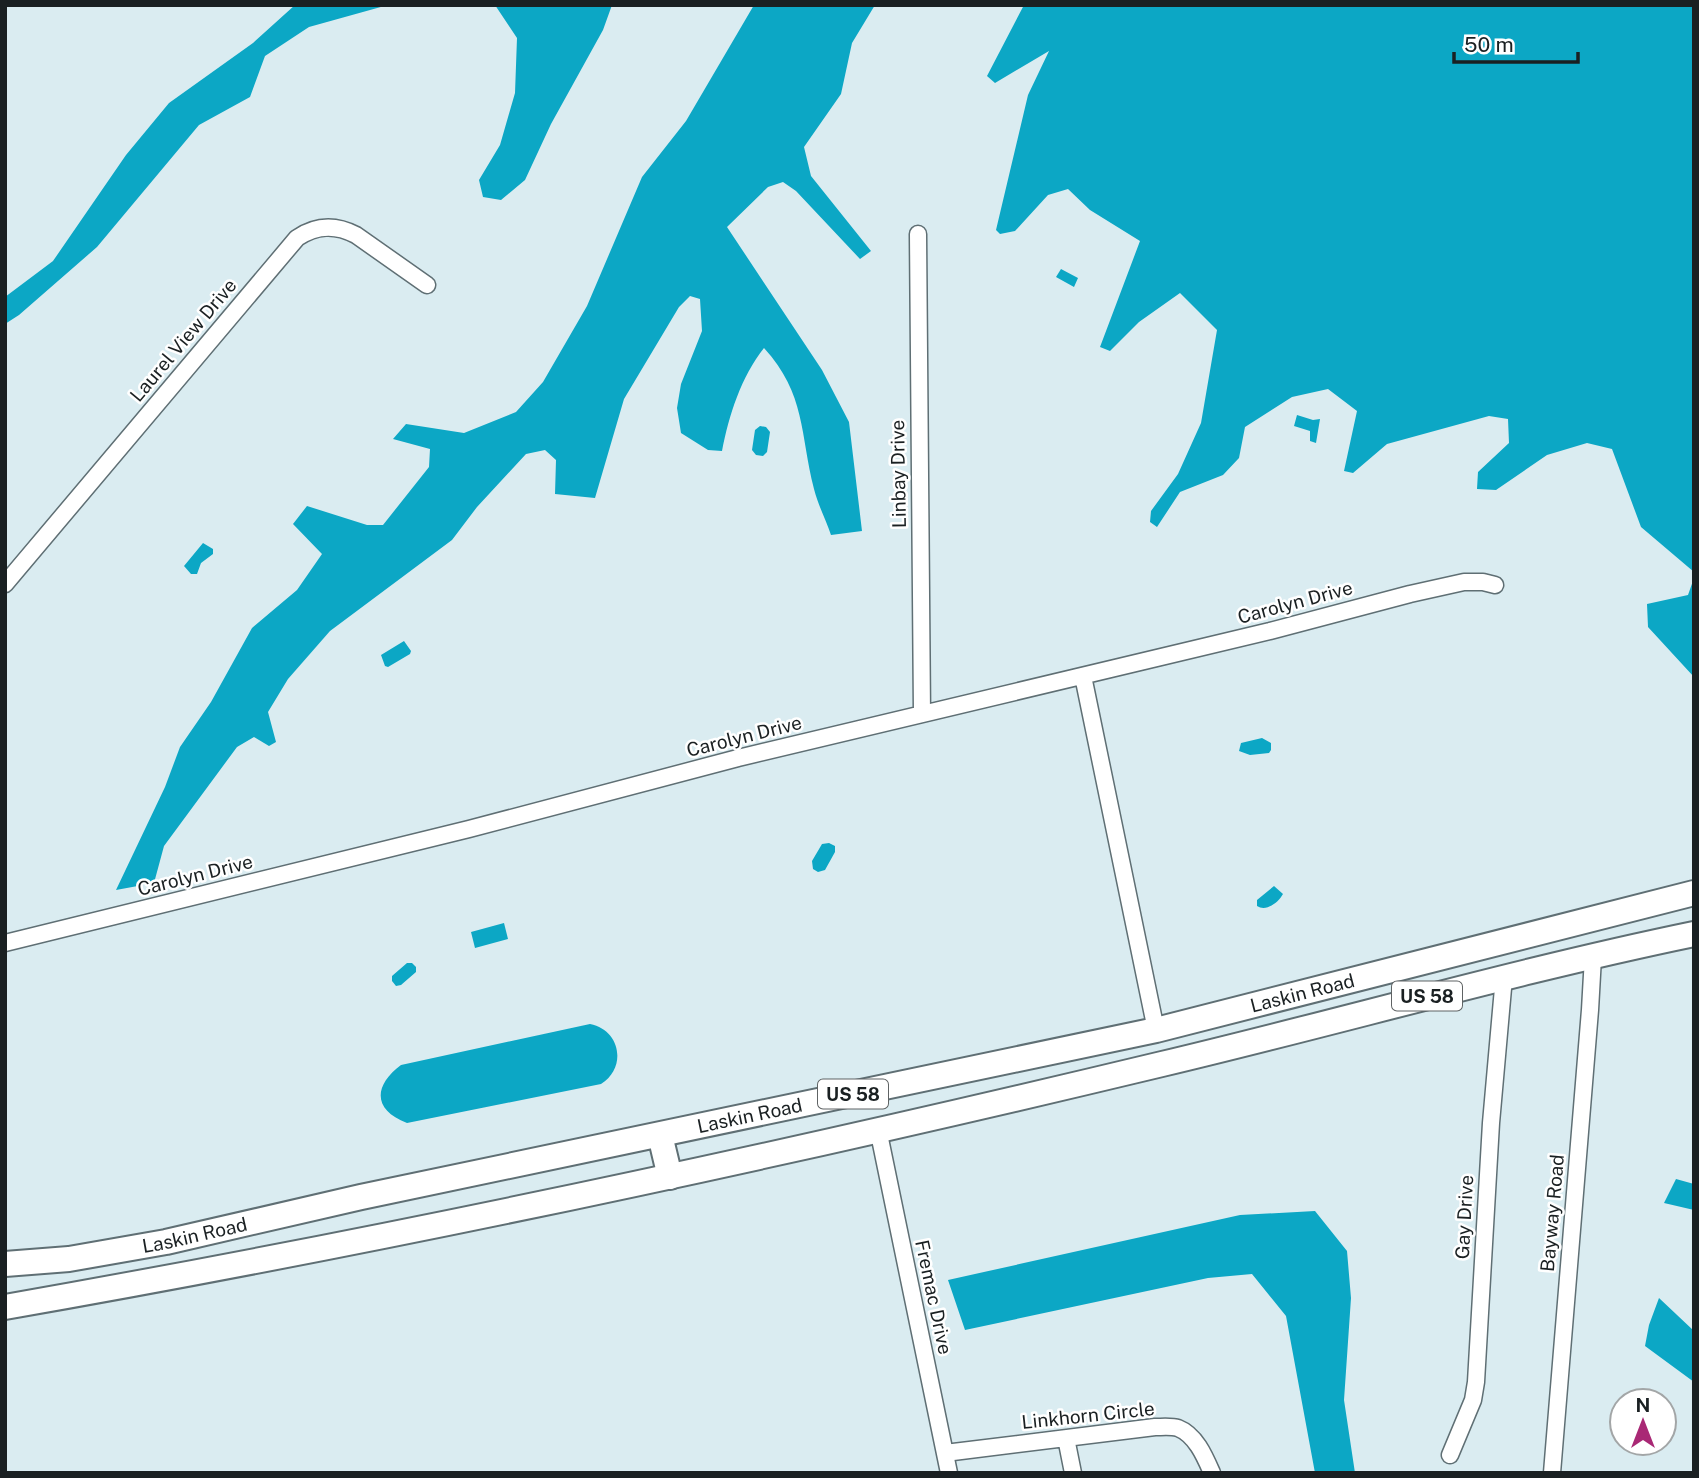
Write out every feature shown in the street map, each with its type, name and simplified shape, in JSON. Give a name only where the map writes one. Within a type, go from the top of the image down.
[{"type":"main road","name":"Laskin Road","points":[[5,1264],[69,1259],[166,1242],[374,1194],[1156,1030],[1694,893]]},
{"type":"main road","name":"Laskin Road","points":[[5,1307],[189,1275],[670,1177],[1163,1064],[1504,977],[1694,934]]},
{"type":"main road","points":[[660,1135],[670,1177]]},
{"type":"street","name":"Laurel View Drive","points":[[5,584],[182,376],[277,259],[306,232],[319,227],[343,229],[356,235],[427,285]]},
{"type":"street","name":"Linbay Drive","points":[[918,234],[922,714]]},
{"type":"street","name":"Carolyn Drive","points":[[5,943],[444,835],[597,794],[1270,631],[1410,594],[1464,582],[1495,585]]},
{"type":"street","points":[[1083,676],[1156,1030]]},
{"type":"street","name":"Bayway Road","points":[[1552,1473],[1593,957]]},
{"type":"street","name":"Gay Drive","points":[[1450,1455],[1473,1400],[1476,1382],[1491,1124],[1504,977]]},
{"type":"street","name":"Fremac Drive","points":[[878,1129],[949,1473]]},
{"type":"street","name":"Linkhorn Circle","points":[[945,1453],[1155,1427],[1177,1427],[1202,1450],[1212,1473]]},
{"type":"street","points":[[1066,1438],[1073,1473]]},
{"type":"water","points":[[295,5],[388,5],[309,27],[265,56],[250,97],[199,125],[97,247],[5,324],[5,297],[53,261],[126,155],[169,103],[253,43]]},
{"type":"water","points":[[495,5],[612,5],[603,30],[551,124],[525,180],[501,200],[483,197],[479,180],[500,145],[515,93],[517,38]]},
{"type":"water","points":[[754,5],[875,5],[852,43],[841,94],[804,147],[811,176],[871,251],[860,259],[796,191],[783,182],[768,187],[727,227],[822,370],[849,422],[862,531],[831,535],[814,489],[795,398],[778,365],[764,348],[737,397],[722,451],[708,450],[681,433],[677,408],[681,384],[702,331],[700,299],[690,296],[679,307],[624,399],[595,498],[555,494],[556,460],[545,450],[526,454],[477,507],[452,540],[330,631],[288,679],[268,712],[276,742],[269,746],[254,737],[237,747],[164,846],[154,883],[116,890],[165,787],[180,747],[211,702],[252,628],[297,590],[322,554],[293,524],[307,506],[367,525],[383,525],[429,467],[430,449],[393,439],[406,424],[464,433],[516,412],[543,382],[587,306],[642,177],[686,121]]},
{"type":"water","points":[[1024,5],[1694,5],[1694,572],[1641,527],[1612,449],[1587,443],[1547,455],[1496,490],[1477,489],[1478,472],[1509,443],[1508,419],[1489,416],[1387,444],[1353,473],[1344,471],[1357,411],[1328,389],[1292,397],[1245,427],[1239,458],[1223,475],[1180,492],[1157,527],[1150,522],[1151,511],[1178,474],[1201,423],[1217,330],[1180,293],[1139,322],[1110,351],[1100,347],[1140,241],[1090,210],[1068,189],[1048,195],[1015,231],[1000,234],[996,230],[1028,95],[1049,51],[995,83],[987,76]]},
{"type":"water","points":[[1061,269],[1078,278],[1074,287],[1056,277]]},
{"type":"water","points":[[1297,415],[1313,420],[1320,419],[1316,443],[1310,441],[1310,431],[1294,426]]},
{"type":"water","points":[[760,426],[766,427],[770,432],[767,452],[763,456],[756,455],[752,450],[755,430]]},
{"type":"water","points":[[203,543],[213,549],[213,554],[201,563],[197,574],[191,574],[184,566]]},
{"type":"water","points":[[1694,578],[1694,677],[1648,627],[1647,604],[1688,595]]},
{"type":"water","points":[[404,641],[411,651],[410,654],[388,667],[385,666],[381,655]]},
{"type":"water","points":[[1262,738],[1271,743],[1269,753],[1250,755],[1239,751],[1241,743]]},
{"type":"water","points":[[822,844],[835,846],[835,852],[825,870],[818,872],[813,869],[812,861]]},
{"type":"water","points":[[1274,886],[1283,894],[1281,897],[1268,907],[1257,906],[1257,900]]},
{"type":"water","points":[[504,923],[508,939],[475,948],[471,932]]},
{"type":"water","points":[[407,963],[416,967],[416,972],[396,986],[392,976]]},
{"type":"water","points":[[590,1024],[608,1034],[617,1050],[615,1069],[601,1084],[407,1123],[396,1118],[383,1104],[381,1097],[385,1081],[401,1065]]},
{"type":"water","points":[[1676,1179],[1694,1184],[1694,1210],[1664,1203]]},
{"type":"water","points":[[1315,1211],[1347,1251],[1351,1298],[1344,1400],[1355,1473],[1315,1473],[1286,1316],[1252,1274],[1208,1278],[965,1330],[948,1280],[1240,1215]]},
{"type":"water","points":[[1659,1298],[1694,1331],[1694,1382],[1645,1346]]}]
